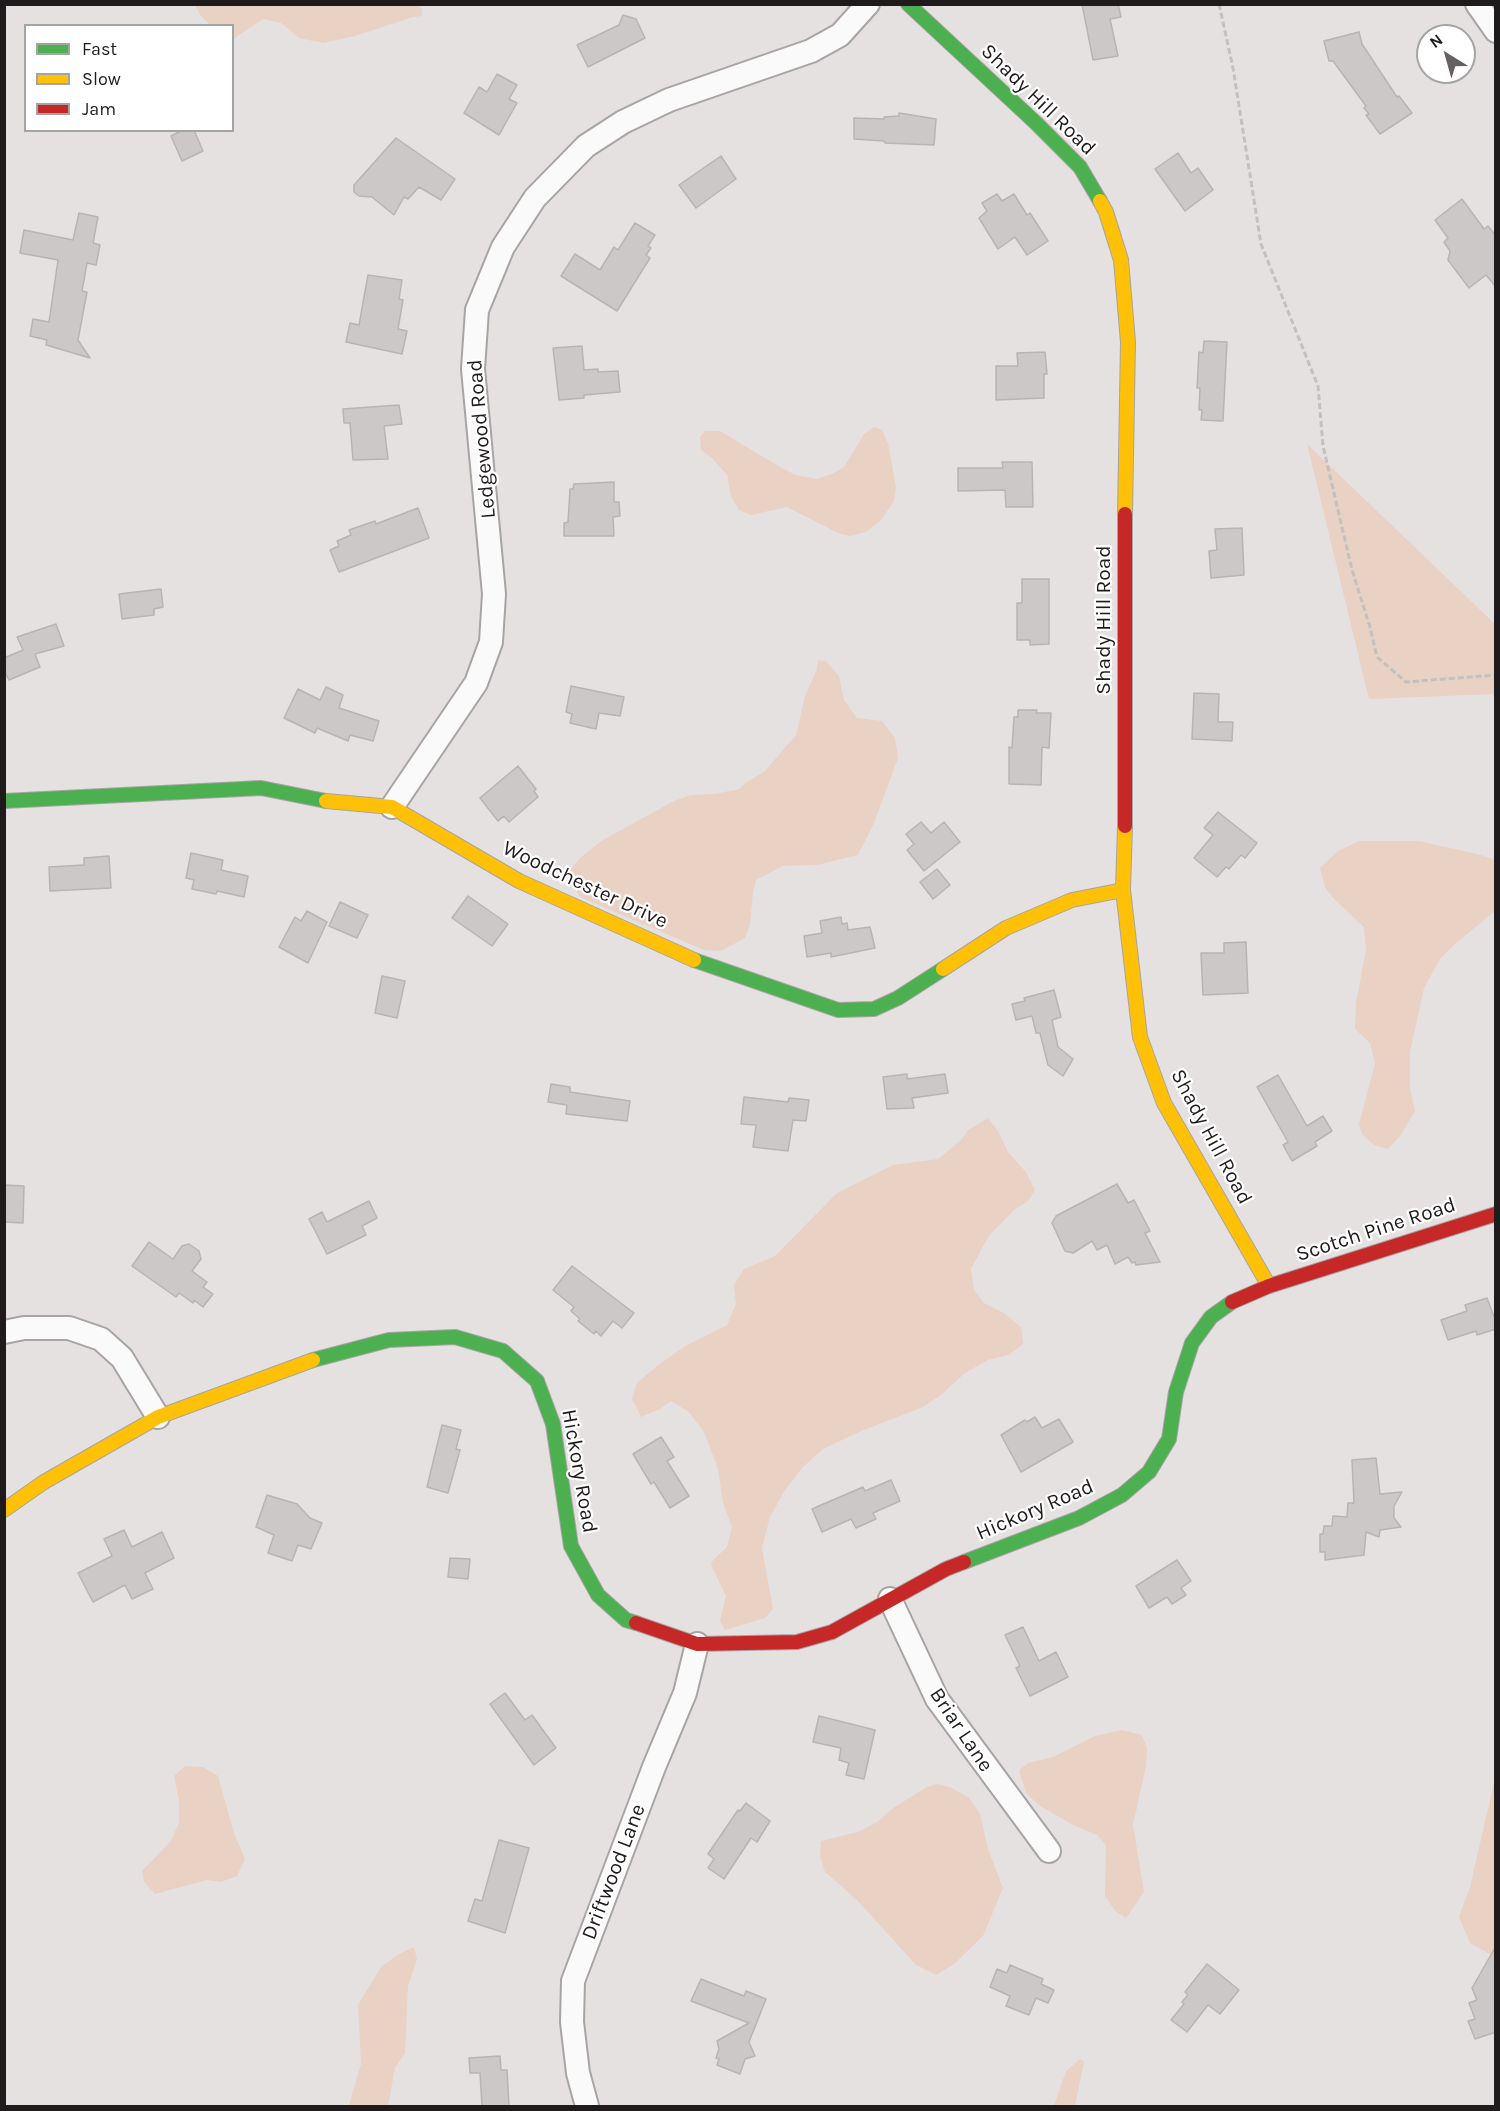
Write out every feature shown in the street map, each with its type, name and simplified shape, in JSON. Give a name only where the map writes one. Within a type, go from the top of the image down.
[{"type":"street","name":"Ledgewood Road","points":[[392,807],[477,684],[492,642],[494,583],[473,369],[477,310],[503,247],[535,198],[582,149],[623,122],[669,100],[811,51],[840,36],[868,4]]},
{"type":"street","name":"Shady Hill Road","points":[[909,4],[1080,167],[1106,212],[1121,260],[1128,342],[1125,514],[1126,785],[1123,890],[1140,1037],[1164,1103],[1269,1286]]},
{"type":"street","points":[[1477,4],[1496,31]]},
{"type":"street","name":"Woodchester Drive","points":[[4,801],[261,788],[326,801],[392,807],[530,886],[692,959],[838,1010],[874,1009],[898,998],[1006,928],[1072,900],[1123,890]]},
{"type":"street","name":"Scotch Pine Road","points":[[1269,1286],[1496,1214]]},
{"type":"street","name":"Hickory Road","points":[[4,1510],[44,1482],[158,1417],[321,1357],[389,1340],[455,1337],[503,1352],[537,1381],[553,1424],[571,1546],[598,1595],[626,1620],[696,1644],[796,1642],[832,1632],[946,1569],[1079,1518],[1122,1495],[1149,1472],[1169,1439],[1176,1392],[1192,1343],[1211,1317],[1230,1303],[1269,1286]]},
{"type":"street","points":[[4,1332],[24,1328],[69,1328],[101,1339],[122,1358],[158,1417]]},
{"type":"street","name":"Briar Lane","points":[[890,1599],[937,1699],[1049,1851]]},
{"type":"street","name":"Driftwood Lane","points":[[587,2106],[578,2073],[572,2022],[573,1981],[654,1767],[685,1693],[696,1644]]},
{"type":"path","points":[[1219,4],[1233,68],[1260,244],[1318,387],[1323,446],[1352,570],[1377,657],[1406,682],[1496,675]]},
{"type":"shaded area","points":[[195,5],[418,5],[422,9],[422,16],[323,43],[299,38],[281,23],[263,19],[234,38],[234,24],[209,24],[200,15]]},
{"type":"shaded area","points":[[874,427],[882,430],[888,443],[896,487],[894,501],[881,520],[866,532],[850,536],[838,533],[787,507],[751,515],[739,510],[731,497],[727,475],[712,458],[701,450],[700,437],[705,431],[720,431],[796,475],[817,479],[844,467],[864,434]]},
{"type":"shaded area","points":[[1307,444],[1495,624],[1495,694],[1369,699]]},
{"type":"shaded area","points":[[818,660],[826,661],[839,676],[844,700],[857,718],[882,721],[895,738],[898,758],[874,823],[858,855],[817,865],[783,866],[756,880],[750,925],[745,938],[721,951],[704,950],[580,897],[568,872],[580,858],[601,841],[674,801],[691,795],[715,794],[739,789],[764,772],[796,735],[805,696],[817,669]]},
{"type":"shaded area","points":[[1359,841],[1419,841],[1495,860],[1495,911],[1440,959],[1424,988],[1410,1052],[1410,1089],[1415,1111],[1400,1136],[1388,1149],[1374,1145],[1362,1134],[1359,1125],[1375,1063],[1370,1043],[1355,1029],[1356,1003],[1366,950],[1364,927],[1334,899],[1325,887],[1320,868],[1338,851]]},
{"type":"shaded area","points":[[988,1118],[998,1131],[1008,1152],[1026,1172],[1035,1190],[1028,1201],[1014,1210],[988,1237],[971,1269],[974,1290],[984,1303],[1004,1313],[1021,1327],[1023,1344],[1009,1355],[988,1360],[965,1373],[941,1395],[923,1407],[823,1449],[802,1468],[785,1490],[770,1517],[762,1548],[773,1609],[765,1618],[725,1630],[720,1621],[726,1596],[711,1565],[713,1560],[727,1547],[732,1527],[723,1503],[718,1469],[704,1432],[689,1412],[671,1401],[660,1409],[641,1417],[632,1399],[637,1383],[687,1345],[727,1325],[736,1304],[734,1285],[744,1269],[775,1256],[837,1193],[893,1165],[938,1159],[961,1140],[968,1130]]},
{"type":"shaded area","points":[[1122,1730],[1142,1735],[1147,1748],[1146,1766],[1133,1825],[1144,1892],[1126,1918],[1115,1911],[1105,1896],[1106,1845],[1097,1835],[1073,1825],[1040,1806],[1026,1793],[1019,1770],[1028,1763],[1053,1757],[1095,1736]]},
{"type":"shaded area","points":[[185,1766],[203,1767],[218,1776],[234,1833],[245,1859],[237,1876],[221,1882],[207,1880],[155,1894],[144,1882],[142,1871],[171,1841],[179,1822],[179,1801],[174,1776]]},
{"type":"shaded area","points":[[1495,1778],[1495,1957],[1470,1943],[1459,1917],[1470,1887]]},
{"type":"shaded area","points":[[937,1784],[950,1787],[968,1797],[980,1813],[988,1849],[1003,1888],[983,1936],[954,1964],[936,1975],[916,1965],[857,1900],[825,1872],[820,1856],[821,1841],[858,1832],[877,1822],[893,1808],[927,1787]]},
{"type":"shaded area","points":[[414,1947],[417,1959],[408,1986],[405,2053],[395,2068],[388,2106],[344,2106],[349,2105],[361,2064],[358,2005],[381,1967]]},
{"type":"shaded area","points":[[1080,2059],[1084,2062],[1075,2106],[1054,2106],[1066,2071]]},
{"type":"building","points":[[1082,4],[1118,4],[1121,17],[1110,19],[1118,56],[1093,60]]},
{"type":"building","points":[[623,15],[636,19],[645,38],[588,67],[577,45],[619,25]]},
{"type":"building","points":[[1359,32],[1362,44],[1397,97],[1399,96],[1412,113],[1380,134],[1366,115],[1369,114],[1364,108],[1366,106],[1333,61],[1329,61],[1324,41]]},
{"type":"building","points":[[497,74],[517,85],[509,99],[517,103],[499,135],[464,113],[479,87],[487,92]]},
{"type":"building","points":[[899,113],[936,119],[934,145],[854,139],[854,118],[884,119],[884,117],[899,116]]},
{"type":"building","points":[[179,132],[195,132],[203,151],[182,161],[171,136]]},
{"type":"building","points":[[396,138],[455,179],[441,200],[419,187],[408,199],[404,197],[394,215],[372,197],[359,196],[354,192],[354,185]]},
{"type":"building","points":[[1178,153],[1191,173],[1198,168],[1213,190],[1185,211],[1155,169]]},
{"type":"building","points":[[721,156],[736,179],[696,208],[679,185]]},
{"type":"building","points":[[997,194],[1002,201],[1014,194],[1027,215],[1030,213],[1048,241],[1027,255],[1015,237],[998,249],[979,218],[987,211],[982,203]]},
{"type":"building","points":[[1462,199],[1484,229],[1488,226],[1496,236],[1496,287],[1486,275],[1469,288],[1448,260],[1450,251],[1444,242],[1448,238],[1435,220]]},
{"type":"building","points":[[79,213],[98,217],[93,243],[100,245],[96,265],[87,263],[82,291],[87,292],[78,340],[90,358],[46,345],[47,340],[30,336],[33,319],[49,322],[58,260],[20,253],[24,230],[73,240]]},
{"type":"building","points":[[635,223],[655,235],[648,246],[651,248],[646,255],[650,258],[617,311],[561,276],[575,254],[600,270],[614,247],[618,250]]},
{"type":"building","points":[[368,275],[402,280],[399,299],[403,300],[398,329],[407,331],[402,354],[346,342],[350,323],[359,325]]},
{"type":"building","points":[[1204,341],[1227,342],[1223,421],[1201,420],[1200,388],[1197,388],[1199,352],[1203,353]]},
{"type":"building","points":[[582,346],[584,370],[618,371],[620,392],[559,400],[553,348]]},
{"type":"building","points":[[1045,352],[1047,374],[1044,374],[1044,398],[996,400],[996,366],[1018,366],[1017,353]]},
{"type":"building","points":[[399,405],[402,424],[384,426],[388,459],[353,460],[350,423],[344,423],[343,409]]},
{"type":"building","points":[[1002,462],[1032,462],[1033,507],[1006,507],[1005,490],[958,491],[958,468],[1003,468]]},
{"type":"building","points":[[614,482],[614,502],[619,502],[620,516],[613,517],[614,536],[564,536],[564,523],[568,522],[570,489],[573,489],[574,484]]},
{"type":"building","points":[[418,508],[429,538],[339,572],[330,550],[339,546],[337,541],[351,535],[349,530],[375,521],[376,524]]},
{"type":"building","points":[[1242,528],[1244,575],[1211,578],[1209,551],[1217,550],[1215,529]]},
{"type":"building","points":[[1022,579],[1049,579],[1049,644],[1030,645],[1030,640],[1017,640],[1017,603],[1022,603]]},
{"type":"building","points":[[161,589],[163,607],[154,609],[154,615],[122,619],[119,594]]},
{"type":"building","points":[[56,624],[64,646],[35,654],[40,667],[9,680],[4,671],[4,658],[23,650],[17,637]]},
{"type":"building","points":[[571,686],[624,697],[620,716],[599,713],[596,729],[570,723],[572,714],[566,712]]},
{"type":"building","points":[[326,687],[343,695],[339,708],[379,721],[373,741],[350,735],[348,741],[317,728],[315,733],[284,718],[298,689],[320,700]]},
{"type":"building","points":[[1194,693],[1219,694],[1218,722],[1233,722],[1232,741],[1192,739]]},
{"type":"building","points":[[1018,710],[1051,713],[1049,748],[1042,747],[1041,785],[1009,784],[1009,747],[1012,748],[1014,717],[1018,717]]},
{"type":"building","points":[[518,766],[536,789],[534,791],[538,797],[509,822],[504,816],[498,821],[480,798]]},
{"type":"building","points":[[1218,812],[1257,843],[1245,858],[1241,855],[1229,869],[1226,867],[1217,877],[1194,858],[1213,835],[1204,828]]},
{"type":"building","points":[[921,822],[931,833],[944,822],[960,842],[924,871],[907,850],[914,844],[906,834]]},
{"type":"building","points":[[191,853],[223,860],[221,870],[248,876],[244,897],[217,891],[216,894],[192,889],[194,880],[186,878]]},
{"type":"building","points":[[109,856],[111,888],[50,891],[49,867],[84,865],[84,858]]},
{"type":"building","points":[[937,869],[950,885],[933,899],[920,882]]},
{"type":"building","points":[[468,896],[508,924],[492,946],[452,918]]},
{"type":"building","points":[[340,902],[368,915],[357,938],[329,926]]},
{"type":"building","points":[[307,911],[327,922],[308,963],[279,947],[295,917],[301,921]]},
{"type":"building","points":[[841,917],[842,924],[847,923],[848,930],[870,927],[875,948],[831,957],[831,953],[807,957],[804,936],[822,933],[820,921]]},
{"type":"building","points":[[1246,942],[1248,993],[1203,995],[1201,953],[1224,953],[1224,943]]},
{"type":"building","points":[[382,976],[405,981],[397,1018],[375,1013]]},
{"type":"building","points":[[1054,990],[1061,1017],[1052,1020],[1058,1047],[1073,1059],[1063,1076],[1048,1065],[1040,1033],[1036,1033],[1032,1016],[1016,1020],[1012,1004],[1025,1001],[1024,998]]},
{"type":"building","points":[[907,1074],[907,1079],[945,1074],[948,1093],[912,1098],[914,1108],[887,1109],[883,1077]]},
{"type":"building","points":[[1278,1075],[1307,1126],[1323,1116],[1332,1131],[1315,1142],[1317,1146],[1292,1161],[1283,1145],[1288,1142],[1257,1087]]},
{"type":"building","points":[[551,1084],[570,1087],[570,1092],[630,1101],[627,1121],[566,1114],[567,1105],[548,1102]]},
{"type":"building","points":[[744,1097],[788,1102],[789,1098],[809,1100],[806,1121],[793,1120],[788,1151],[753,1147],[756,1125],[741,1124]]},
{"type":"building","points":[[1117,1184],[1128,1203],[1134,1200],[1150,1231],[1145,1233],[1160,1262],[1136,1265],[1128,1257],[1115,1264],[1107,1245],[1097,1250],[1092,1241],[1073,1253],[1065,1251],[1052,1223],[1056,1216]]},
{"type":"building","points":[[4,1185],[24,1186],[23,1223],[4,1222]]},
{"type":"building","points":[[369,1201],[377,1218],[362,1226],[366,1235],[327,1254],[309,1219],[322,1212],[327,1222]]},
{"type":"building","points":[[149,1242],[173,1259],[182,1246],[189,1244],[199,1251],[201,1259],[192,1271],[207,1282],[203,1287],[213,1294],[203,1307],[179,1293],[176,1297],[132,1266]]},
{"type":"building","points":[[572,1266],[634,1313],[622,1328],[613,1321],[601,1336],[596,1331],[594,1334],[578,1321],[580,1319],[571,1311],[574,1307],[553,1290]]},
{"type":"building","points":[[1487,1298],[1496,1322],[1496,1329],[1477,1335],[1476,1331],[1448,1340],[1441,1320],[1467,1311],[1465,1305]]},
{"type":"building","points":[[1035,1417],[1042,1428],[1059,1419],[1073,1442],[1021,1472],[1001,1435],[1025,1420],[1027,1422]]},
{"type":"building","points":[[442,1425],[461,1430],[456,1449],[460,1450],[448,1493],[427,1487]]},
{"type":"building","points":[[661,1437],[674,1457],[667,1461],[689,1496],[670,1508],[654,1482],[651,1484],[633,1454]]},
{"type":"building","points":[[1376,1458],[1380,1494],[1402,1492],[1394,1506],[1394,1518],[1401,1527],[1380,1530],[1379,1537],[1366,1532],[1364,1555],[1325,1560],[1325,1552],[1320,1552],[1320,1534],[1323,1534],[1324,1526],[1332,1526],[1333,1516],[1347,1517],[1348,1503],[1354,1503],[1352,1460]]},
{"type":"building","points":[[891,1480],[900,1501],[873,1513],[876,1519],[856,1528],[851,1519],[822,1532],[812,1509],[863,1487],[865,1491]]},
{"type":"building","points":[[267,1495],[297,1504],[310,1518],[322,1523],[311,1549],[298,1545],[292,1561],[268,1553],[274,1535],[256,1527]]},
{"type":"building","points":[[124,1530],[132,1547],[162,1532],[174,1558],[145,1573],[153,1589],[132,1599],[125,1585],[93,1602],[78,1573],[112,1556],[104,1539]]},
{"type":"building","points":[[450,1558],[470,1559],[468,1579],[448,1577]]},
{"type":"building","points":[[1177,1560],[1191,1581],[1181,1588],[1186,1595],[1172,1604],[1167,1597],[1149,1608],[1136,1586]]},
{"type":"building","points":[[1023,1627],[1039,1661],[1056,1652],[1068,1677],[1030,1696],[1016,1668],[1020,1666],[1005,1635]]},
{"type":"building","points":[[505,1693],[525,1720],[532,1715],[556,1748],[534,1765],[490,1704]]},
{"type":"building","points":[[819,1716],[875,1730],[864,1779],[846,1775],[849,1763],[839,1760],[841,1748],[813,1742]]},
{"type":"building","points":[[746,1803],[770,1821],[757,1842],[751,1838],[724,1879],[708,1868],[714,1859],[708,1854],[738,1810],[740,1811]]},
{"type":"building","points":[[499,1840],[529,1848],[505,1933],[468,1921],[475,1899],[482,1901]]},
{"type":"building","points":[[1496,1946],[1496,2032],[1475,2039],[1468,2021],[1475,2019],[1469,2003],[1477,2000],[1472,1988]]},
{"type":"building","points":[[1207,1964],[1239,1990],[1220,2014],[1208,2005],[1187,2032],[1171,2020],[1184,2004],[1182,2002],[1188,1995],[1185,1992]]},
{"type":"building","points":[[1010,1965],[1043,1979],[1041,1984],[1054,1990],[1048,2003],[1036,1998],[1029,2015],[1006,2006],[1010,1996],[990,1987],[997,1969],[1007,1973]]},
{"type":"building","points":[[701,1979],[744,1996],[746,1991],[766,1999],[749,2042],[755,2056],[745,2059],[740,2074],[717,2065],[719,2059],[716,2058],[719,2049],[717,2041],[749,2023],[691,2001]]},
{"type":"building","points":[[500,2056],[501,2070],[507,2070],[509,2106],[482,2106],[480,2073],[470,2073],[469,2058]]},
{"type":"traffic: fast","points":[[908,4],[1080,167],[1100,201]]},
{"type":"traffic: fast","points":[[4,801],[261,788],[326,801]]},
{"type":"traffic: fast","points":[[694,960],[838,1010],[874,1009],[898,998],[943,969]]},
{"type":"traffic: fast","points":[[964,1562],[1079,1518],[1122,1495],[1149,1472],[1169,1439],[1176,1392],[1192,1343],[1211,1317],[1232,1302]]},
{"type":"traffic: fast","points":[[313,1360],[389,1340],[455,1337],[503,1351],[537,1381],[553,1424],[571,1546],[598,1595],[626,1620],[636,1623]]},
{"type":"traffic: slow","points":[[1100,201],[1106,212],[1121,260],[1128,342],[1125,514]]},
{"type":"traffic: slow","points":[[326,801],[392,807],[519,881],[694,960]]},
{"type":"traffic: slow","points":[[1125,826],[1123,890],[1140,1037],[1164,1103],[1269,1286]]},
{"type":"traffic: slow","points":[[943,969],[1006,928],[1072,900],[1123,890]]},
{"type":"traffic: slow","points":[[4,1510],[44,1482],[158,1417],[313,1360]]},
{"type":"traffic: jam","points":[[1125,514],[1125,826]]},
{"type":"traffic: jam","points":[[1232,1302],[1269,1286],[1496,1214]]},
{"type":"traffic: jam","points":[[636,1623],[697,1644],[797,1642],[832,1632],[946,1569],[964,1562]]}]
